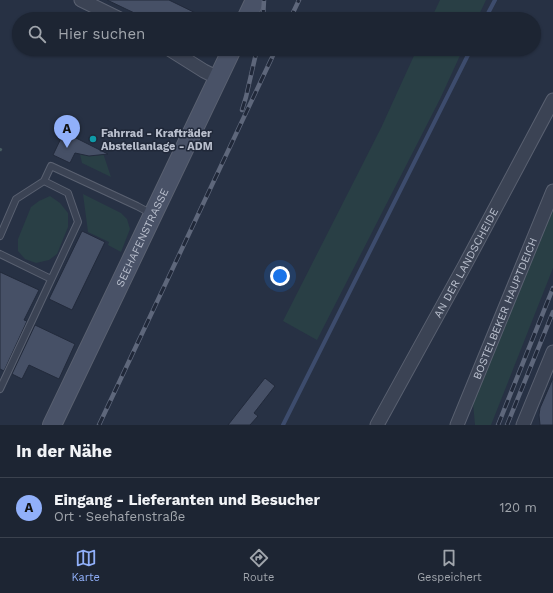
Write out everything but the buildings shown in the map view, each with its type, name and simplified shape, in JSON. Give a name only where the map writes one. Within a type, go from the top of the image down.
[{"type":"main road","points":[[249,12],[255,0]]},
{"type":"main road","name":"SEEHAFENSTRASSE","points":[[52,425],[229,56]]},
{"type":"street","points":[[80,0],[105,12]]},
{"type":"street","points":[[180,56],[218,78]]},
{"type":"street","name":"AN DER LANDSCHEIDE","points":[[377,425],[553,100]]},
{"type":"street","name":"BOSTELBEKER HAUPTDEICH","points":[[457,425],[553,191]]},
{"type":"street","points":[[523,425],[553,352]]},
{"type":"lane","points":[[0,236],[16,199],[44,181],[51,166],[153,215]]},
{"type":"lane","points":[[0,390],[78,222],[68,193],[44,181]]},
{"type":"lane","points":[[0,254],[51,279]]},
{"type":"path","points":[[0,151],[2,147]]},
{"type":"green space","points":[[440,0],[486,0],[480,12],[434,12]]},
{"type":"green space","points":[[414,56],[460,56],[440,99],[317,340],[283,321],[381,128]]},
{"type":"green space","points":[[103,153],[111,177],[82,163],[80,154],[92,156]]},
{"type":"green space","points":[[83,194],[121,213],[127,219],[130,229],[121,252],[108,245],[109,242],[88,232]]},
{"type":"green space","points":[[50,196],[60,203],[68,213],[68,227],[57,254],[49,260],[36,263],[25,259],[18,251],[18,239],[31,207]]},
{"type":"green space","points":[[553,208],[553,268],[491,425],[475,425],[473,403]]},
{"type":"waterway","points":[[489,12],[495,0]]},
{"type":"waterway","points":[[283,425],[468,56]]},
{"type":"railway","points":[[263,12],[264,0]]},
{"type":"railway","points":[[293,12],[299,0]]},
{"type":"railway","points":[[242,110],[255,56]]},
{"type":"railway","points":[[99,425],[273,56]]},
{"type":"railway","points":[[498,425],[553,288]]},
{"type":"railway","points":[[507,425],[553,312]]},
{"type":"place","name":"Fahrrad - Krafträder Abstellanlage - ADM","points":[[93,139]]},
{"type":"place","name":"Eingang - Lieferanten und Besucher","points":[[67,148]]}]
